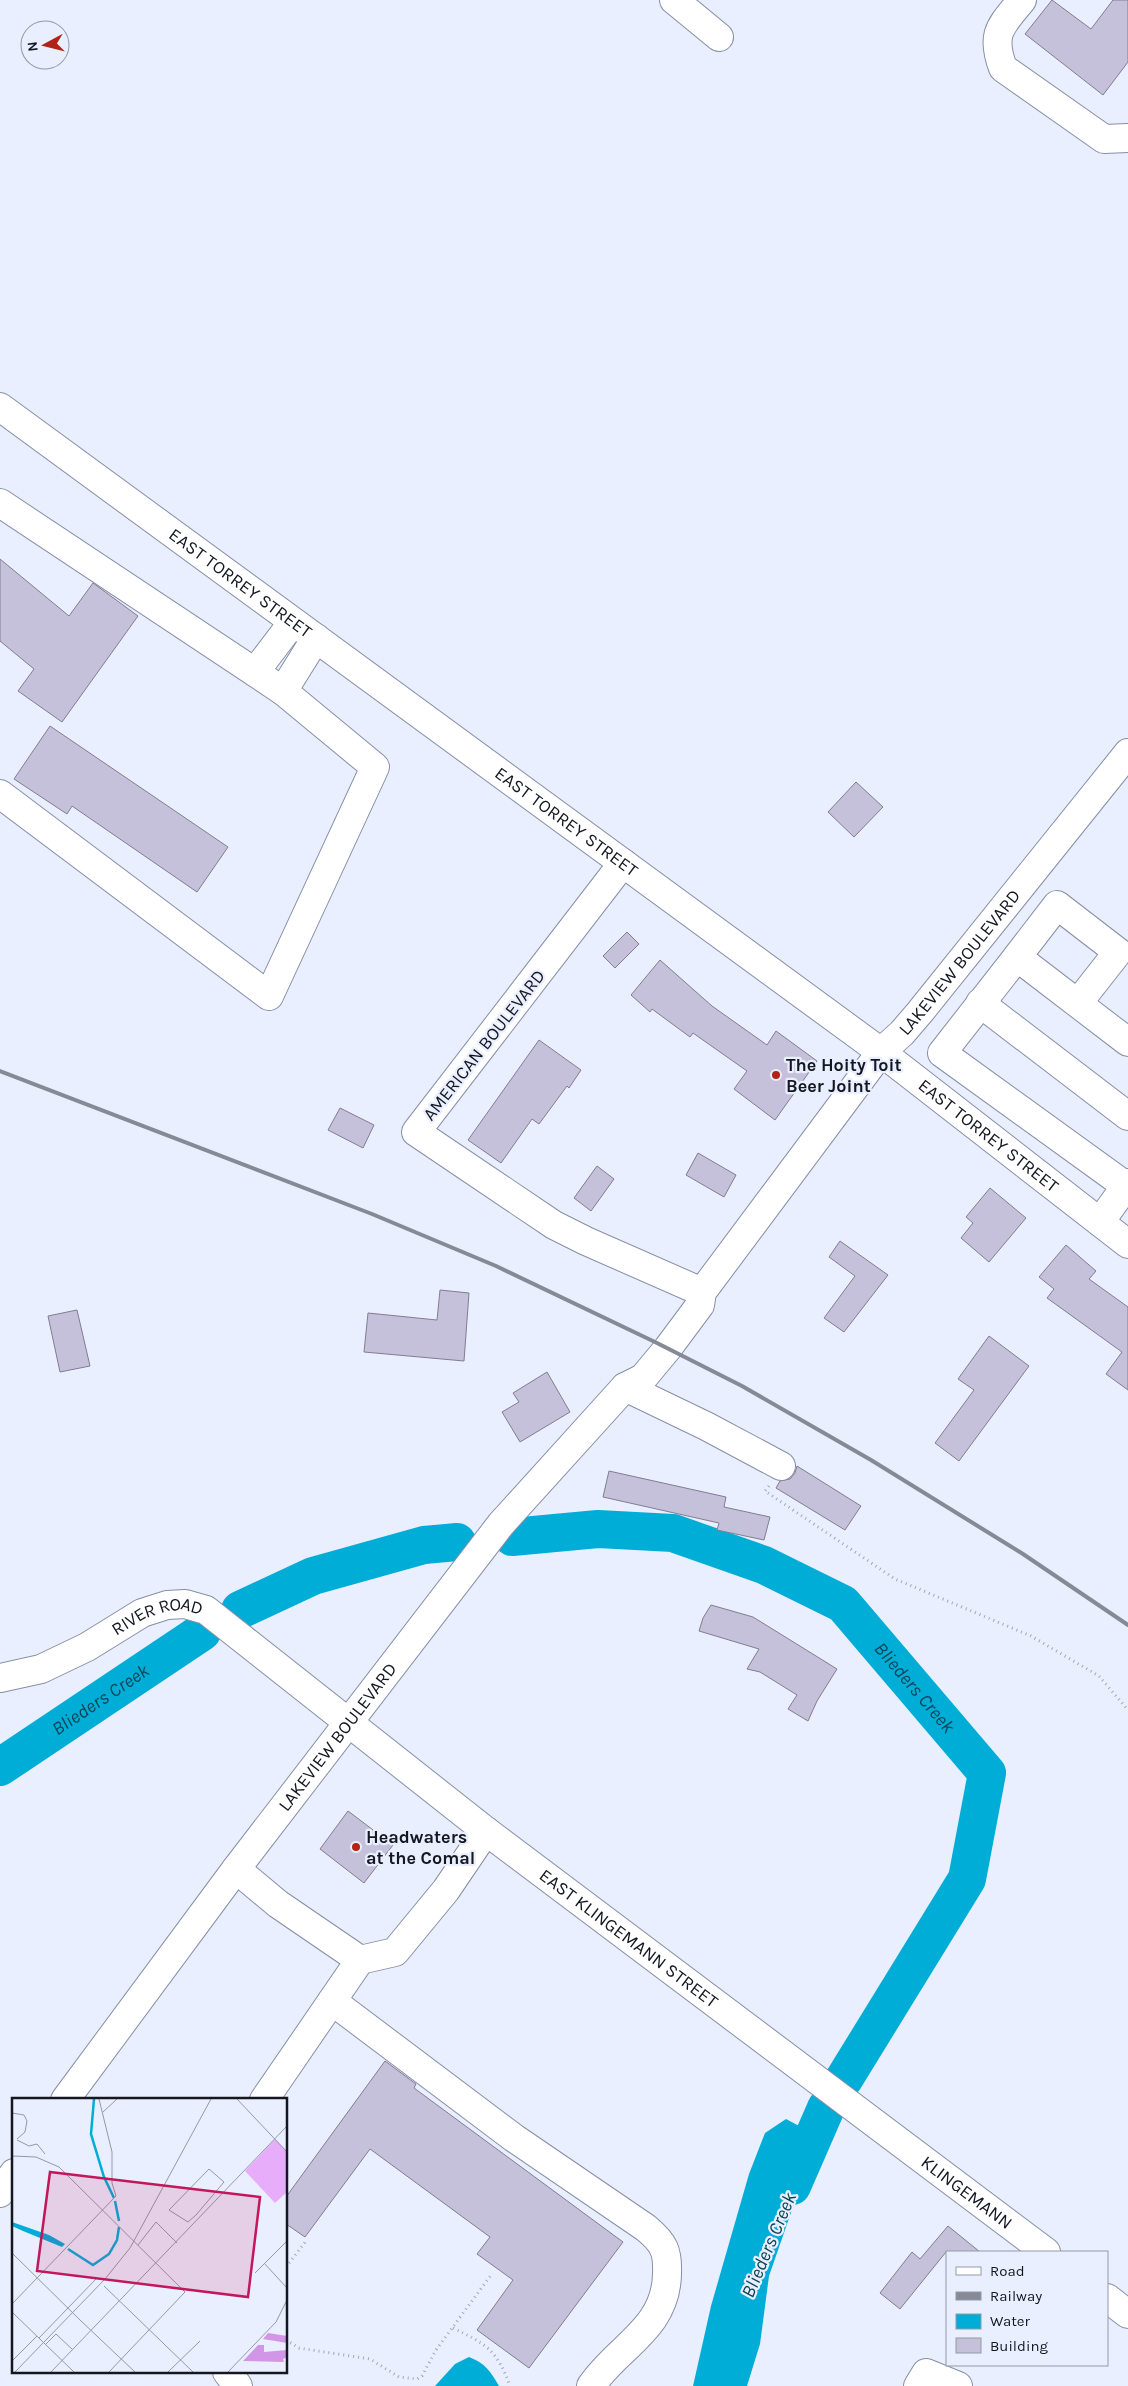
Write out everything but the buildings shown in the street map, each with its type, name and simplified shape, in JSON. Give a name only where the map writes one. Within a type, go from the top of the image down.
[{"type":"street","points":[[674,0],[719,38]]},
{"type":"street","points":[[1022,0],[998,29],[997,44],[1003,68],[1104,139],[1128,138]]},
{"type":"street","name":"EAST TORREY STREET","points":[[0,407],[881,1052],[1128,1244]]},
{"type":"street","points":[[0,502],[283,691],[375,766],[269,996],[0,794]]},
{"type":"street","points":[[255,672],[294,622]]},
{"type":"street","points":[[283,691],[316,638]]},
{"type":"street","name":"LAKEVIEW BOULEVARD","points":[[75,2096],[236,1870],[511,1512],[625,1387],[643,1378],[668,1348],[700,1305],[702,1292],[881,1052],[902,1033],[920,1012],[1128,753]]},
{"type":"street","name":"AMERICAN BOULEVARD","points":[[623,863],[416,1132],[554,1224],[586,1242],[702,1292]]},
{"type":"street","points":[[1078,1004],[1118,952],[1057,905],[942,1053],[1127,1184],[1100,1222]]},
{"type":"street","points":[[1017,957],[1128,1042]]},
{"type":"street","points":[[980,1003],[1128,1116]]},
{"type":"street","points":[[625,1387],[706,1426],[781,1466]]},
{"type":"street","name":"RIVER ROAD","points":[[0,1678],[41,1669],[86,1648],[142,1614],[167,1605],[185,1604],[206,1610],[348,1723]]},
{"type":"street","name":"EAST KLINGEMANN STREET","points":[[348,1723],[486,1831],[911,2151]]},
{"type":"street","points":[[265,2098],[360,1960],[394,1952],[446,1890],[486,1831]]},
{"type":"street","points":[[236,1870],[278,1904],[360,1960]]},
{"type":"street","points":[[332,2001],[514,2138],[646,2228],[661,2241],[668,2259],[667,2280],[664,2297],[655,2317],[644,2333],[599,2374],[590,2386]]},
{"type":"street","name":"KLINGEMANN","points":[[911,2151],[1045,2251]]},
{"type":"street","points":[[0,2193],[12,2176]]},
{"type":"street","points":[[1108,2299],[1128,2314]]},
{"type":"street","points":[[918,2386],[926,2372],[958,2386]]},
{"type":"street","points":[[229,2374],[238,2386]]},
{"type":"path","points":[[781,1466],[765,1491],[895,1579],[1031,1636],[1099,1676],[1128,1710]]},
{"type":"path","points":[[288,2264],[306,2241]]},
{"type":"path","points":[[288,2341],[298,2348],[370,2359],[399,2377],[409,2380],[422,2376],[436,2350],[491,2275]]},
{"type":"path","points":[[453,2328],[496,2354],[510,2386]]},
{"type":"water","points":[[786,2119],[801,2127],[822,2148],[793,2207],[769,2276],[760,2344],[747,2386],[693,2386],[711,2306],[749,2174],[765,2133]]},
{"type":"water","points":[[469,2357],[487,2368],[499,2386],[435,2386],[455,2364]]},
{"type":"waterway","name":"Blieders Creek","points":[[512,1537],[598,1529],[673,1533],[764,1565],[843,1604],[987,1773],[967,1879],[844,2079]]},
{"type":"waterway","name":"Blieders Creek","points":[[240,1610],[313,1576],[424,1545],[457,1542]]},
{"type":"waterway","name":"Blieders Creek","points":[[0,1767],[202,1632]]},
{"type":"waterway","name":"Blieders Creek","points":[[792,2186],[826,2108]]},
{"type":"railway","points":[[0,1071],[372,1214],[496,1266],[655,1342],[742,1386],[871,1460],[1023,1554],[1128,1625]]},
{"type":"place","name":"The Hoity Toit Beer Joint","points":[[776,1075]]},
{"type":"place","name":"Headwaters at the Comal","points":[[356,1847]]}]
